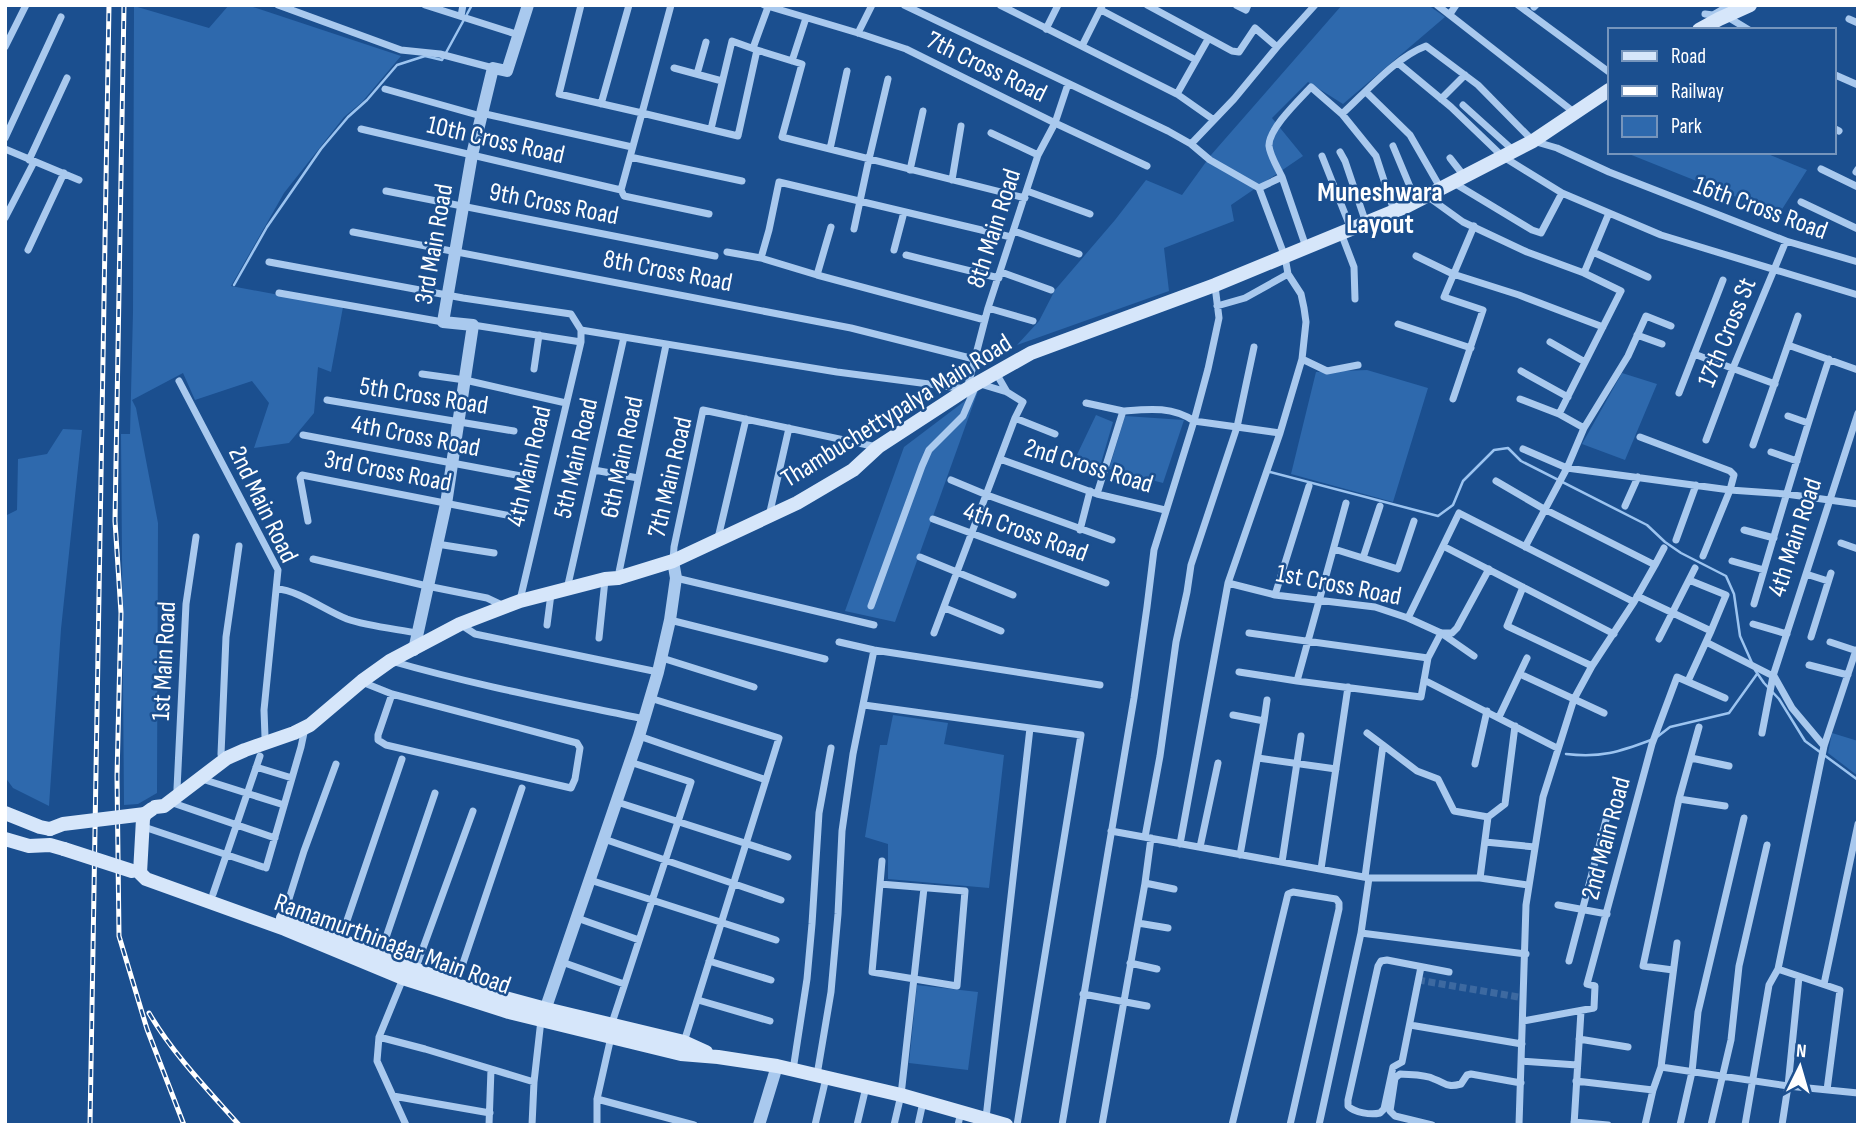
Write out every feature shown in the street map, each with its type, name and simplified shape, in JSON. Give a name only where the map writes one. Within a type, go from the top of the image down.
[{"type":"main road","points":[[1702,28],[1728,11],[1750,5]]},
{"type":"main road","name":"Thambuchettypalya Main Road","points":[[149,815],[156,804],[202,779],[227,758],[305,727],[390,661],[460,624],[520,601],[673,561],[797,503],[853,470],[878,447],[972,386],[1031,353],[1215,285],[1394,212],[1533,141],[1608,91]]},
{"type":"main road","name":"Thambuchettypalya Main Road","points":[[174,795],[221,754],[293,727],[318,712],[324,712]]},
{"type":"main road","points":[[5,803],[45,828]]},
{"type":"main road","points":[[5,813],[45,828],[149,815],[138,869]]},
{"type":"main road","name":"Ramamurthinagar Main Road","points":[[5,839],[21,845],[50,845],[149,872],[283,918],[339,945],[454,989],[543,1015],[684,1042],[718,1057]]},
{"type":"main road","points":[[5,849],[21,845]]},
{"type":"main road","name":"Ramamurthinagar Main Road","points":[[138,869],[146,879],[285,929],[380,955],[409,972]]},
{"type":"main road","name":"Ramamurthinagar Main Road","points":[[611,1030],[681,1054],[777,1066],[901,1095],[960,1119],[997,1123]]},
{"type":"street","points":[[5,47],[26,5]]},
{"type":"street","points":[[278,5],[401,50],[440,54],[507,71],[528,5]]},
{"type":"street","points":[[303,15],[307,5]]},
{"type":"street","points":[[425,5],[519,35]]},
{"type":"street","points":[[460,16],[463,5]]},
{"type":"street","points":[[581,5],[559,94],[738,136],[765,6]]},
{"type":"street","points":[[601,104],[629,5]]},
{"type":"street","points":[[621,190],[671,5]]},
{"type":"street","points":[[858,33],[872,5]]},
{"type":"street","points":[[904,5],[1168,131],[1191,144],[1210,160],[1259,188],[1285,257],[1288,274],[1301,294],[1306,322],[1302,359],[1280,433],[1228,583],[1181,844]]},
{"type":"street","points":[[1000,5],[1177,94],[1214,120]]},
{"type":"street","points":[[1046,29],[1058,5]]},
{"type":"street","points":[[1147,5],[1232,51],[1239,52],[1255,28],[1277,47]]},
{"type":"street","points":[[1236,5],[1246,10],[1248,5]]},
{"type":"street","points":[[1191,144],[1234,99],[1315,5]]},
{"type":"street","points":[[1437,5],[1575,113]]},
{"type":"street","points":[[1450,14],[1457,5]]},
{"type":"street","points":[[1518,5],[1608,71]]},
{"type":"street","name":"7th Cross Road","points":[[765,6],[906,49],[1147,166]]},
{"type":"street","points":[[1082,46],[1102,7],[1196,60]]},
{"type":"street","points":[[1705,14],[1728,11],[1747,28]]},
{"type":"street","points":[[5,138],[61,17]]},
{"type":"street","points":[[792,61],[806,18]]},
{"type":"street","points":[[1849,19],[1858,23]]},
{"type":"street","points":[[710,130],[732,41],[802,64],[782,137],[952,180],[1026,194],[1090,214]]},
{"type":"street","points":[[1177,94],[1207,41]]},
{"type":"street","points":[[698,74],[706,42]]},
{"type":"street","points":[[1342,114],[1398,63],[1413,51],[1426,46],[1487,93],[1533,141]]},
{"type":"street","points":[[1398,63],[1483,136],[1562,192],[1661,234],[1858,295]]},
{"type":"street","name":"3rd Main Road","points":[[473,325],[443,322],[472,155],[493,68]]},
{"type":"street","points":[[674,68],[722,81]]},
{"type":"street","points":[[830,149],[847,71]]},
{"type":"street","points":[[1441,99],[1465,75]]},
{"type":"street","points":[[1835,75],[1858,85]]},
{"type":"street","points":[[5,218],[66,78]]},
{"type":"street","points":[[854,229],[888,79]]},
{"type":"street","name":"8th Main Road","points":[[871,606],[929,450],[963,416],[972,386],[974,359],[988,308],[1038,155],[1055,123],[1068,83]]},
{"type":"street","points":[[1307,247],[1269,142],[1286,112],[1311,88],[1342,114],[1376,156],[1394,212]]},
{"type":"street","points":[[385,89],[481,114],[632,147]]},
{"type":"street","points":[[1366,92],[1453,182],[1532,230],[1541,233],[1562,192]]},
{"type":"street","points":[[1463,106],[1508,154]]},
{"type":"street","points":[[911,170],[923,111]]},
{"type":"street","points":[[952,180],[961,126]]},
{"type":"street","name":"10th Cross Road","points":[[361,129],[621,190],[624,196],[709,214]]},
{"type":"street","points":[[991,133],[1038,155]]},
{"type":"street","name":"16th Cross Road","points":[[1533,141],[1557,148],[1609,172],[1786,241],[1858,262]]},
{"type":"street","points":[[1393,146],[1422,199],[1527,252],[1584,273],[1621,291],[1559,414]]},
{"type":"street","points":[[5,149],[79,180]]},
{"type":"street","points":[[1340,152],[1366,223]]},
{"type":"street","points":[[1322,156],[1346,231],[1354,267],[1355,299]]},
{"type":"street","points":[[630,157],[742,181]]},
{"type":"street","points":[[1450,158],[1453,182]]},
{"type":"street","points":[[1821,169],[1858,187]]},
{"type":"street","points":[[28,250],[64,173]]},
{"type":"street","points":[[1259,188],[1282,177]]},
{"type":"street","points":[[761,258],[779,182],[1012,234],[1079,254]]},
{"type":"street","name":"9th Cross Road","points":[[386,191],[715,256]]},
{"type":"street","points":[[1801,202],[1858,229]]},
{"type":"street","points":[[894,250],[904,212]]},
{"type":"street","points":[[1584,273],[1609,213]]},
{"type":"street","points":[[1453,399],[1483,310],[1444,296],[1474,226]]},
{"type":"street","points":[[817,275],[831,227]]},
{"type":"street","name":"8th Cross Road","points":[[353,232],[851,328],[974,359]]},
{"type":"street","name":"17th Cross St","points":[[1706,440],[1786,241]]},
{"type":"street","points":[[727,252],[761,258],[985,320]]},
{"type":"street","points":[[1592,252],[1648,277]]},
{"type":"street","points":[[906,255],[1000,275],[1051,290]]},
{"type":"street","points":[[1416,256],[1453,274],[1519,295],[1603,327]]},
{"type":"street","points":[[269,262],[447,295],[571,314],[581,330],[581,342],[473,325],[446,504],[414,650]]},
{"type":"street","points":[[1217,306],[1245,298],[1288,274]]},
{"type":"street","points":[[1679,393],[1723,279]]},
{"type":"street","points":[[1062,1125],[1134,698],[1154,550],[1208,369],[1219,318],[1215,285]]},
{"type":"street","points":[[279,293],[443,322]]},
{"type":"street","points":[[988,308],[1033,321]]},
{"type":"street","points":[[1525,547],[1567,468],[1584,428],[1628,356],[1646,316],[1671,326]]},
{"type":"street","points":[[1753,445],[1798,317]]},
{"type":"street","points":[[1398,324],[1471,348]]},
{"type":"street","points":[[581,330],[836,372],[972,386],[1007,392],[1023,402],[934,633]]},
{"type":"street","points":[[534,369],[539,335]]},
{"type":"street","points":[[1637,335],[1662,344]]},
{"type":"street","name":"5th Main Road","points":[[567,589],[624,337]]},
{"type":"street","name":"4th Main Road","points":[[520,601],[581,342]]},
{"type":"street","points":[[1550,342],[1585,362]]},
{"type":"street","name":"6th Main Road","points":[[599,638],[611,578],[638,478],[666,345]]},
{"type":"street","points":[[1788,345],[1858,370]]},
{"type":"street","points":[[1102,1125],[1145,883],[1148,838],[1174,654],[1191,565],[1237,427],[1254,347]]},
{"type":"street","points":[[1694,354],[1775,384]]},
{"type":"street","points":[[1302,359],[1326,370],[1358,365]]},
{"type":"street","points":[[1754,604],[1829,359]]},
{"type":"street","points":[[1521,371],[1568,397]]},
{"type":"street","points":[[996,373],[1007,392]]},
{"type":"street","points":[[422,374],[465,380],[566,403]]},
{"type":"street","name":"2nd Main Road","points":[[179,381],[278,570],[265,697],[265,737]]},
{"type":"street","points":[[1520,399],[1559,414],[1584,428]]},
{"type":"street","name":"5th Cross Road","points":[[327,400],[514,431]]},
{"type":"street","points":[[1086,403],[1123,411],[1163,409],[1184,414],[1194,421],[1280,433]]},
{"type":"street","name":"7th Main Road","points":[[673,561],[703,410],[878,447]]},
{"type":"street","points":[[1080,530],[1123,411]]},
{"type":"street","name":"4th Main Road","points":[[1762,733],[1773,676],[1858,413]]},
{"type":"street","points":[[1788,416],[1808,423]]},
{"type":"street","points":[[1016,418],[1055,434]]},
{"type":"street","points":[[718,540],[746,419]]},
{"type":"street","points":[[769,516],[789,428]]},
{"type":"street","name":"4th Cross Road","points":[[303,435],[521,476]]},
{"type":"street","points":[[1640,437],[1730,471],[1734,475],[1703,556]]},
{"type":"street","points":[[1523,449],[1567,468],[1858,504]]},
{"type":"street","points":[[1771,452],[1797,461]]},
{"type":"street","name":"2nd Cross Road","points":[[1000,459],[1093,493],[1165,510]]},
{"type":"street","points":[[594,470],[638,478]]},
{"type":"street","name":"3rd Cross Road","points":[[308,521],[300,478],[302,475],[511,516]]},
{"type":"street","points":[[1625,506],[1639,477]]},
{"type":"street","points":[[951,480],[1112,540]]},
{"type":"street","points":[[1496,481],[1544,509],[1655,565]]},
{"type":"street","points":[[1676,540],[1696,485]]},
{"type":"street","points":[[1275,594],[1309,486]]},
{"type":"street","points":[[1297,681],[1346,503]]},
{"type":"street","points":[[1363,558],[1380,506]]},
{"type":"street","points":[[1408,618],[1459,513],[1636,599],[1711,631]]},
{"type":"street","name":"4th Cross Road","points":[[933,519],[1106,583]]},
{"type":"street","points":[[1334,550],[1398,569],[1414,521]]},
{"type":"street","points":[[1744,530],[1774,538]]},
{"type":"street","name":"1st Main Road","points":[[174,795],[186,604],[196,537]]},
{"type":"street","points":[[1841,543],[1858,549]]},
{"type":"street","points":[[437,544],[494,553]]},
{"type":"street","points":[[221,754],[226,637],[239,546]]},
{"type":"street","points":[[1443,546],[1614,634]]},
{"type":"street","points":[[1519,1125],[1526,905],[1543,797],[1574,699],[1591,666],[1636,599],[1664,548]]},
{"type":"street","points":[[920,556],[1013,595]]},
{"type":"street","points":[[313,559],[487,598],[505,607]]},
{"type":"street","points":[[532,1125],[534,1082],[543,1015],[617,802],[658,672],[676,579],[673,561]]},
{"type":"street","points":[[1732,561],[1764,570]]},
{"type":"street","points":[[1659,639],[1695,568]]},
{"type":"street","points":[[1240,672],[1421,697],[1428,658],[1441,633],[1452,634],[1457,628],[1489,569]]},
{"type":"street","points":[[1805,575],[1830,577],[1811,637]]},
{"type":"street","points":[[676,579],[874,625]]},
{"type":"street","name":"2nd Main Road","points":[[1574,1123],[1581,1011],[1594,1008],[1595,986],[1587,984],[1652,744],[1677,677],[1688,681],[1726,595],[1689,580]]},
{"type":"street","name":"1st Cross Road","points":[[1228,583],[1275,594],[1375,607],[1441,633],[1474,656]]},
{"type":"street","points":[[1523,587],[1507,626],[1591,666]]},
{"type":"street","points":[[277,589],[291,591],[350,620],[417,633]]},
{"type":"street","points":[[547,625],[551,593]]},
{"type":"street","points":[[945,608],[1001,631]]},
{"type":"street","points":[[670,620],[825,659]]},
{"type":"street","points":[[460,624],[475,634],[658,672]]},
{"type":"street","points":[[1753,624],[1787,634]]},
{"type":"street","points":[[1249,633],[1428,658]]},
{"type":"street","points":[[839,642],[874,650],[1100,685]]},
{"type":"street","points":[[1706,642],[1773,676],[1823,751]]},
{"type":"street","points":[[1745,1125],[1769,985],[1778,969],[1823,751],[1857,650],[1829,642]]},
{"type":"street","points":[[816,1125],[838,914],[842,831],[853,754],[874,650]]},
{"type":"street","points":[[662,658],[754,687]]},
{"type":"street","points":[[1499,718],[1527,658]]},
{"type":"street","points":[[390,661],[519,693],[644,719]]},
{"type":"street","points":[[1809,665],[1848,675]]},
{"type":"street","points":[[1520,674],[1605,713]]},
{"type":"street","points":[[1424,680],[1558,748]]},
{"type":"street","points":[[362,681],[392,694],[577,743],[580,748],[571,788],[378,740],[392,694]]},
{"type":"street","points":[[1688,681],[1725,698]]},
{"type":"street","points":[[1321,869],[1348,687]]},
{"type":"street","points":[[650,698],[779,738],[684,1042]]},
{"type":"street","points":[[1240,855],[1267,700]]},
{"type":"street","points":[[864,705],[1081,734],[1017,1125]]},
{"type":"street","points":[[1475,764],[1487,711]]},
{"type":"street","points":[[1233,715],[1264,721]]},
{"type":"street","points":[[1480,878],[1488,817],[1505,804],[1516,726]]},
{"type":"street","points":[[149,815],[226,856],[264,868],[275,838],[305,727]]},
{"type":"street","points":[[1674,970],[1643,966],[1679,799],[1699,727]]},
{"type":"street","points":[[997,1123],[1030,728]]},
{"type":"street","points":[[1367,733],[1416,771],[1437,779],[1454,811],[1488,817]]},
{"type":"street","points":[[639,736],[766,780]]},
{"type":"street","points":[[1282,862],[1301,736]]},
{"type":"street","points":[[1319,1125],[1361,933],[1383,745]]},
{"type":"street","points":[[793,1070],[807,979],[819,813],[831,748]]},
{"type":"street","points":[[213,894],[260,756]]},
{"type":"street","points":[[1258,758],[1336,769]]},
{"type":"street","points":[[1690,758],[1730,766]]},
{"type":"street","points":[[339,945],[402,759]]},
{"type":"street","points":[[597,1125],[597,1099],[611,1030],[691,782],[630,762]]},
{"type":"street","points":[[1200,847],[1218,763]]},
{"type":"street","points":[[283,918],[336,764]]},
{"type":"street","points":[[256,766],[292,779]]},
{"type":"street","points":[[202,779],[284,805]]},
{"type":"street","points":[[454,989],[522,788]]},
{"type":"street","points":[[380,955],[435,793]]},
{"type":"street","points":[[174,795],[275,838]]},
{"type":"street","points":[[1679,799],[1726,806]]},
{"type":"street","points":[[617,802],[788,857]]},
{"type":"street","points":[[406,1125],[377,1061],[379,1037],[409,972],[472,811]]},
{"type":"street","points":[[1569,961],[1607,816]]},
{"type":"street","points":[[1680,1125],[1692,1072],[1698,1012],[1744,818]]},
{"type":"street","points":[[1824,984],[1858,824]]},
{"type":"street","points":[[1111,831],[1367,878],[1480,878],[1528,885]]},
{"type":"street","points":[[604,839],[782,900]]},
{"type":"street","points":[[1485,842],[1535,847]]},
{"type":"street","points":[[1711,1125],[1731,1040],[1739,966],[1767,845]]},
{"type":"street","points":[[880,884],[965,891],[957,986],[872,972],[881,861]]},
{"type":"street","points":[[590,880],[776,940]]},
{"type":"street","points":[[1145,883],[1174,889]]},
{"type":"street","points":[[894,1125],[901,1095],[924,888]]},
{"type":"street","points":[[1232,1125],[1275,943],[1288,894],[1293,892],[1336,899],[1339,909],[1290,1125]]},
{"type":"street","points":[[1558,905],[1607,914]]},
{"type":"street","points":[[577,918],[639,940]]},
{"type":"street","points":[[1138,923],[1168,928]]},
{"type":"street","points":[[1361,933],[1526,954]]},
{"type":"street","points":[[1645,1125],[1661,1067],[1676,943]]},
{"type":"street","points":[[1421,967],[1402,1062],[1393,1067],[1384,1109],[1380,1114],[1351,1110],[1348,1100],[1381,961],[1387,960],[1449,972]]},
{"type":"street","points":[[709,961],[771,980]]},
{"type":"street","points":[[562,962],[624,984]]},
{"type":"street","points":[[1130,963],[1157,969]]},
{"type":"street","points":[[1778,969],[1840,990],[1827,1090]]},
{"type":"street","points":[[1782,1125],[1799,976]]},
{"type":"street","points":[[1083,994],[1147,1006]]},
{"type":"street","points":[[698,1000],[770,1021]]},
{"type":"street","points":[[1523,1021],[1581,1011]]},
{"type":"street","points":[[1410,1026],[1522,1044]]},
{"type":"street","points":[[379,1037],[534,1082]]},
{"type":"street","points":[[1579,1039],[1628,1047]]},
{"type":"street","points":[[1522,1060],[1577,1065]]},
{"type":"street","points":[[759,1125],[777,1066]]},
{"type":"street","points":[[1661,1067],[1788,1086],[1858,1093]]},
{"type":"street","points":[[489,1125],[491,1069]]},
{"type":"street","points":[[1432,1125],[1391,1113],[1395,1078],[1398,1075],[1434,1078],[1442,1084],[1455,1086],[1461,1084],[1466,1075],[1471,1074],[1521,1083]]},
{"type":"street","points":[[1577,1081],[1653,1090]]},
{"type":"street","points":[[857,1125],[866,1087]]},
{"type":"street","points":[[393,1096],[490,1114]]},
{"type":"street","points":[[597,1099],[694,1125]]},
{"type":"street","points":[[918,1125],[923,1102]]},
{"type":"street","points":[[1574,1123],[1608,1125]]},
{"type":"green space","points":[[229,5],[247,5],[401,56],[362,102],[344,117],[284,193],[231,286],[343,307],[331,372],[318,367],[314,413],[289,443],[254,448],[269,403],[252,381],[195,400],[183,373],[132,400],[136,408],[158,523],[157,793],[138,804],[124,805],[121,434],[130,434],[134,6],[209,28]]},
{"type":"green space","points":[[1342,5],[1428,5],[1445,17],[1343,104],[1308,82],[1272,118],[1303,156],[1231,205],[1234,221],[1164,248],[1169,291],[1017,345],[1039,321],[1055,290],[1146,180],[1182,195],[1211,155]]},
{"type":"green space","points":[[1629,154],[1768,154],[1807,170],[1779,214]]},
{"type":"green space","points":[[1367,370],[1428,388],[1393,502],[1291,474],[1316,372]]},
{"type":"green space","points":[[1622,373],[1657,384],[1625,460],[1582,444]]},
{"type":"green space","points":[[978,391],[895,622],[845,611],[904,447]]},
{"type":"green space","points":[[1096,415],[1113,422],[1099,470],[1074,461]]},
{"type":"green space","points":[[1125,416],[1184,420],[1163,483],[1109,469]]},
{"type":"green space","points":[[63,429],[82,430],[61,629],[49,806],[13,788],[5,777],[5,516],[17,510],[18,459],[47,454]]},
{"type":"green space","points":[[893,715],[948,723],[944,744],[1004,755],[989,888],[888,879],[888,844],[865,837],[880,745],[887,745]]},
{"type":"green space","points":[[1832,733],[1858,741],[1858,776],[1828,753]]},
{"type":"green space","points":[[917,985],[978,992],[968,1070],[909,1063]]},
{"type":"waterway","points":[[234,285],[267,227],[321,149],[348,117],[367,100],[397,65],[425,56],[442,60],[472,5]]},
{"type":"waterway","points":[[1270,472],[1438,516],[1453,505],[1463,481],[1494,450],[1508,448],[1521,461],[1647,525],[1681,553],[1726,576],[1734,594],[1740,636],[1752,663]]},
{"type":"waterway","points":[[1755,670],[1779,699],[1805,741],[1858,780]]},
{"type":"waterway","points":[[1657,737],[1670,727],[1729,713],[1757,674]]},
{"type":"waterway","points":[[1566,754],[1610,753],[1651,740]]},
{"type":"tunnel","points":[[1418,980],[1524,998]]},
{"type":"railway","points":[[90,1125],[109,5]]},
{"type":"railway","points":[[124,5],[115,521],[121,613],[117,776],[119,936],[147,1029],[184,1125]]},
{"type":"railway","points":[[149,1013],[180,1057],[239,1125]]},
{"type":"district","name":"Muneshwara Layout","points":[[1380,207]]}]
